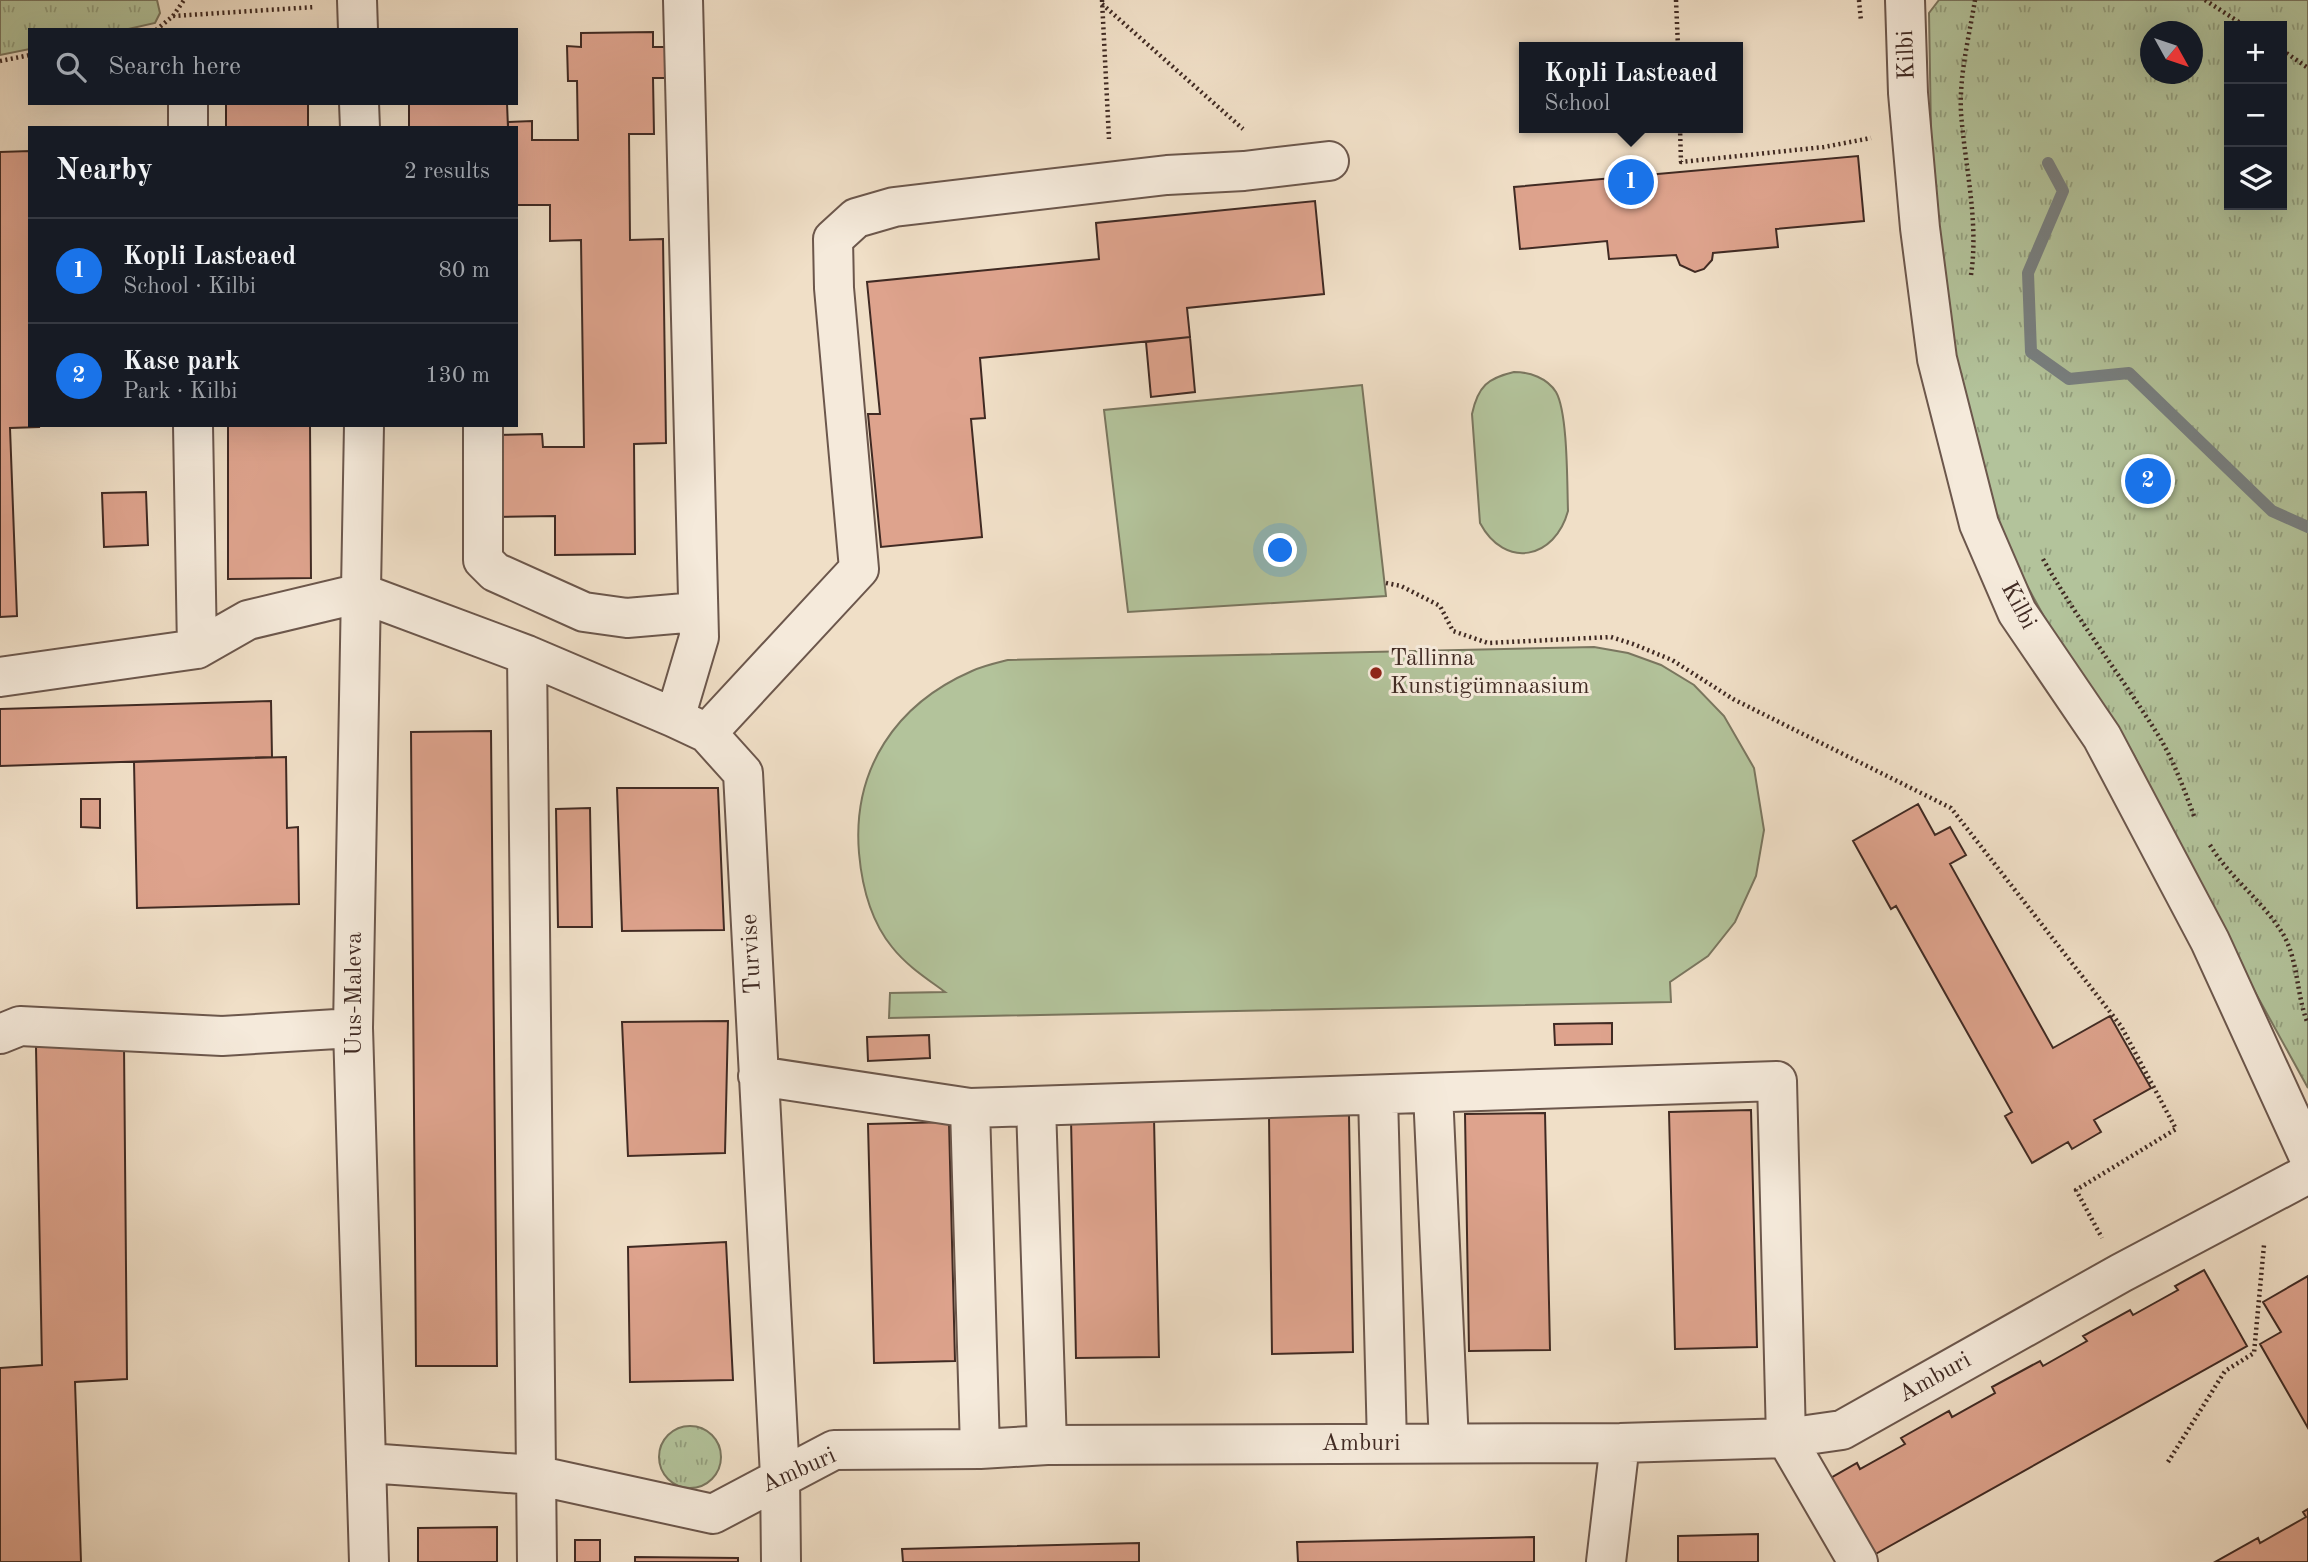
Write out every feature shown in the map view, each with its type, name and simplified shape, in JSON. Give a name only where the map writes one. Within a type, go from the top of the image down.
[{"type":"street","points":[[358,0],[358,28]]},
{"type":"street","points":[[683,0],[699,637],[691,725]]},
{"type":"street","name":"Kilbi","points":[[1905,0],[1908,93],[1937,359],[1979,524],[2017,612],[2102,737],[2203,929],[2308,1154]]},
{"type":"street","points":[[188,105],[188,126]]},
{"type":"street","points":[[359,105],[360,126]]},
{"type":"street","points":[[691,725],[859,569],[834,288],[834,239],[856,218],[894,207],[1110,181],[1167,175],[1244,172],[1329,161]]},
{"type":"street","points":[[193,427],[197,649]]},
{"type":"street","name":"Uus-Maleva","points":[[364,427],[353,1028],[369,1562]]},
{"type":"street","points":[[483,427],[483,560],[495,572],[584,612],[627,618],[697,612]]},
{"type":"street","points":[[0,677],[197,649],[248,620],[361,593]]},
{"type":"street","name":"Turvise","points":[[361,593],[527,655],[691,725],[743,773],[780,1476],[781,1562]]},
{"type":"street","points":[[527,655],[537,1562]]},
{"type":"street","points":[[0,1034],[20,1026],[222,1036],[353,1028]]},
{"type":"street","points":[[758,1076],[970,1108],[1777,1081],[1786,1438],[1858,1562]]},
{"type":"street","points":[[1433,1093],[1449,1443]]},
{"type":"street","points":[[1378,1095],[1387,1444]]},
{"type":"street","points":[[1036,1107],[1047,1446]]},
{"type":"street","points":[[970,1108],[980,1449]]},
{"type":"street","name":"Amburi","points":[[368,1463],[535,1475],[713,1514],[780,1476],[834,1450],[1047,1446],[1620,1443],[1786,1438],[1842,1430],[2121,1273],[2308,1174]]},
{"type":"street","points":[[1606,1562],[1620,1443]]},
{"type":"path","points":[[158,28],[173,16],[184,0]]},
{"type":"path","points":[[1676,0],[1678,42]]},
{"type":"path","points":[[1970,279],[1972,225],[1961,109],[1964,66],[1975,0]]},
{"type":"path","points":[[2205,0],[2237,21]]},
{"type":"path","points":[[1102,2],[1244,130],[1244,172]]},
{"type":"path","points":[[1102,2],[1110,181]]},
{"type":"path","points":[[173,16],[320,6]]},
{"type":"path","points":[[2287,54],[2308,68]]},
{"type":"path","points":[[0,61],[28,55]]},
{"type":"path","points":[[1680,133],[1681,162],[1824,147],[1871,139]]},
{"type":"path","points":[[2042,558],[2071,607],[2160,738],[2199,827]]},
{"type":"path","points":[[1386,583],[1401,586],[1440,606],[1453,631],[1488,643],[1611,638],[1633,644],[1672,660],[1733,699],[1951,808],[2120,1026],[2176,1129],[2076,1190],[2121,1273]]},
{"type":"path","points":[[2205,837],[2217,856],[2284,935],[2295,965],[2303,1012],[2308,1024]]},
{"type":"path","points":[[2168,1462],[2225,1371],[2255,1353],[2264,1236]]},
{"type":"green space","points":[[0,0],[157,0],[160,13],[155,23],[133,28],[28,28],[28,49],[0,55]]},
{"type":"green space","points":[[1939,0],[2308,0],[2308,1088],[2202,896],[2134,755],[2052,631],[2004,544],[1947,320],[1933,253],[1929,13]]},
{"type":"green space","points":[[1514,372],[1538,377],[1552,387],[1560,402],[1565,432],[1568,511],[1562,527],[1552,540],[1528,553],[1515,553],[1502,548],[1490,538],[1480,523],[1472,414],[1477,396],[1486,385],[1497,377]]},
{"type":"green space","points":[[1362,385],[1386,596],[1128,612],[1104,410]]},
{"type":"green space","points":[[1594,647],[1628,653],[1661,665],[1694,685],[1724,716],[1754,768],[1764,830],[1756,876],[1735,922],[1708,956],[1670,982],[1671,1002],[889,1018],[890,993],[945,992],[898,954],[884,937],[873,914],[862,878],[859,853],[863,794],[884,743],[901,721],[945,685],[976,669],[1008,660]]},
{"type":"green space","points":[[684,1426],[696,1426],[712,1435],[719,1445],[719,1469],[712,1479],[696,1488],[684,1488],[673,1483],[664,1474],[659,1463],[659,1451],[664,1440],[673,1431]]},
{"type":"building","points":[[653,32],[653,47],[666,47],[666,78],[653,78],[654,134],[629,134],[630,240],[663,239],[666,443],[634,444],[635,554],[555,555],[555,516],[492,517],[491,435],[542,434],[543,447],[584,447],[581,240],[550,241],[550,205],[518,205],[518,126],[508,126],[508,122],[532,121],[532,140],[578,140],[577,81],[568,81],[567,46],[581,47],[581,33]]},
{"type":"building","points":[[226,105],[308,105],[308,126],[226,126]]},
{"type":"building","points":[[409,105],[507,105],[508,126],[409,126]]},
{"type":"building","points":[[28,151],[28,427],[40,427],[10,428],[17,616],[0,617],[0,152]]},
{"type":"building","points":[[1858,156],[1864,221],[1776,229],[1778,247],[1713,253],[1712,260],[1704,269],[1695,272],[1680,265],[1676,255],[1609,259],[1607,241],[1520,249],[1514,187]]},
{"type":"building","points":[[1315,201],[1324,294],[1187,308],[1190,337],[980,358],[985,418],[971,419],[982,537],[881,547],[868,414],[880,414],[867,282],[1099,259],[1096,223]]},
{"type":"building","points":[[1190,337],[1195,392],[1151,397],[1146,342]]},
{"type":"building","points":[[228,427],[310,427],[311,578],[228,579]]},
{"type":"building","points":[[146,492],[148,545],[104,547],[102,493]]},
{"type":"building","points":[[271,701],[272,757],[0,766],[0,709]]},
{"type":"building","points":[[491,731],[497,1366],[416,1366],[411,732]]},
{"type":"building","points":[[286,757],[287,828],[298,827],[299,904],[137,908],[134,762]]},
{"type":"building","points":[[617,788],[718,788],[724,930],[622,931]]},
{"type":"building","points":[[81,799],[100,799],[100,828],[81,827]]},
{"type":"building","points":[[1918,804],[1935,835],[1950,827],[1966,855],[1950,864],[2053,1048],[2110,1016],[2151,1088],[2094,1120],[2101,1132],[2072,1149],[2068,1142],[2032,1163],[2005,1116],[2012,1112],[1896,906],[1891,909],[1853,841]]},
{"type":"building","points":[[590,808],[592,927],[558,927],[556,809]]},
{"type":"building","points":[[728,1021],[725,1153],[628,1156],[622,1022]]},
{"type":"building","points":[[1612,1023],[1612,1044],[1555,1045],[1554,1024]]},
{"type":"building","points":[[929,1035],[930,1058],[868,1061],[867,1037]]},
{"type":"building","points":[[124,1045],[127,1379],[75,1382],[81,1562],[0,1562],[0,1368],[42,1365],[36,1047]]},
{"type":"building","points":[[1751,1110],[1757,1347],[1675,1349],[1669,1112]]},
{"type":"building","points":[[1545,1113],[1550,1350],[1469,1351],[1465,1114]]},
{"type":"building","points":[[1349,1115],[1353,1352],[1272,1354],[1269,1116]]},
{"type":"building","points":[[1154,1118],[1159,1357],[1076,1358],[1071,1119]]},
{"type":"building","points":[[949,1122],[955,1361],[874,1363],[868,1124]]},
{"type":"building","points":[[726,1242],[733,1380],[630,1382],[628,1247]]},
{"type":"building","points":[[2204,1270],[2247,1346],[1872,1556],[1829,1479],[1857,1463],[1860,1469],[1905,1444],[1901,1438],[1949,1411],[1952,1417],[1995,1393],[1992,1387],[2040,1361],[2043,1366],[2087,1341],[2083,1336],[2130,1310],[2133,1315],[2178,1290],[2175,1286]]},
{"type":"building","points":[[2308,1276],[2308,1428],[2260,1344],[2281,1332],[2263,1302]]},
{"type":"building","points":[[2308,1509],[2308,1562],[2215,1562],[2258,1538],[2260,1543],[2306,1517],[2303,1512]]},
{"type":"building","points":[[497,1527],[497,1562],[418,1562],[418,1528]]},
{"type":"building","points":[[1758,1534],[1758,1562],[1678,1562],[1678,1536]]},
{"type":"building","points":[[1534,1537],[1534,1562],[1298,1562],[1297,1542]]},
{"type":"building","points":[[575,1540],[600,1540],[600,1562],[575,1562]]},
{"type":"building","points":[[1139,1543],[1139,1562],[903,1562],[902,1549]]},
{"type":"building","points":[[635,1557],[738,1558],[738,1562],[635,1562]]},
{"type":"waterway","points":[[2048,163],[2063,191],[2028,273],[2031,352],[2069,379],[2129,373],[2272,511],[2308,527]]},
{"type":"place","name":"Kopli Lasteaed","points":[[1631,182]]},
{"type":"place","name":"Kase park","points":[[2148,481]]},
{"type":"place","name":"Tallinna Kunstigümnaasium","points":[[1376,673]]}]
